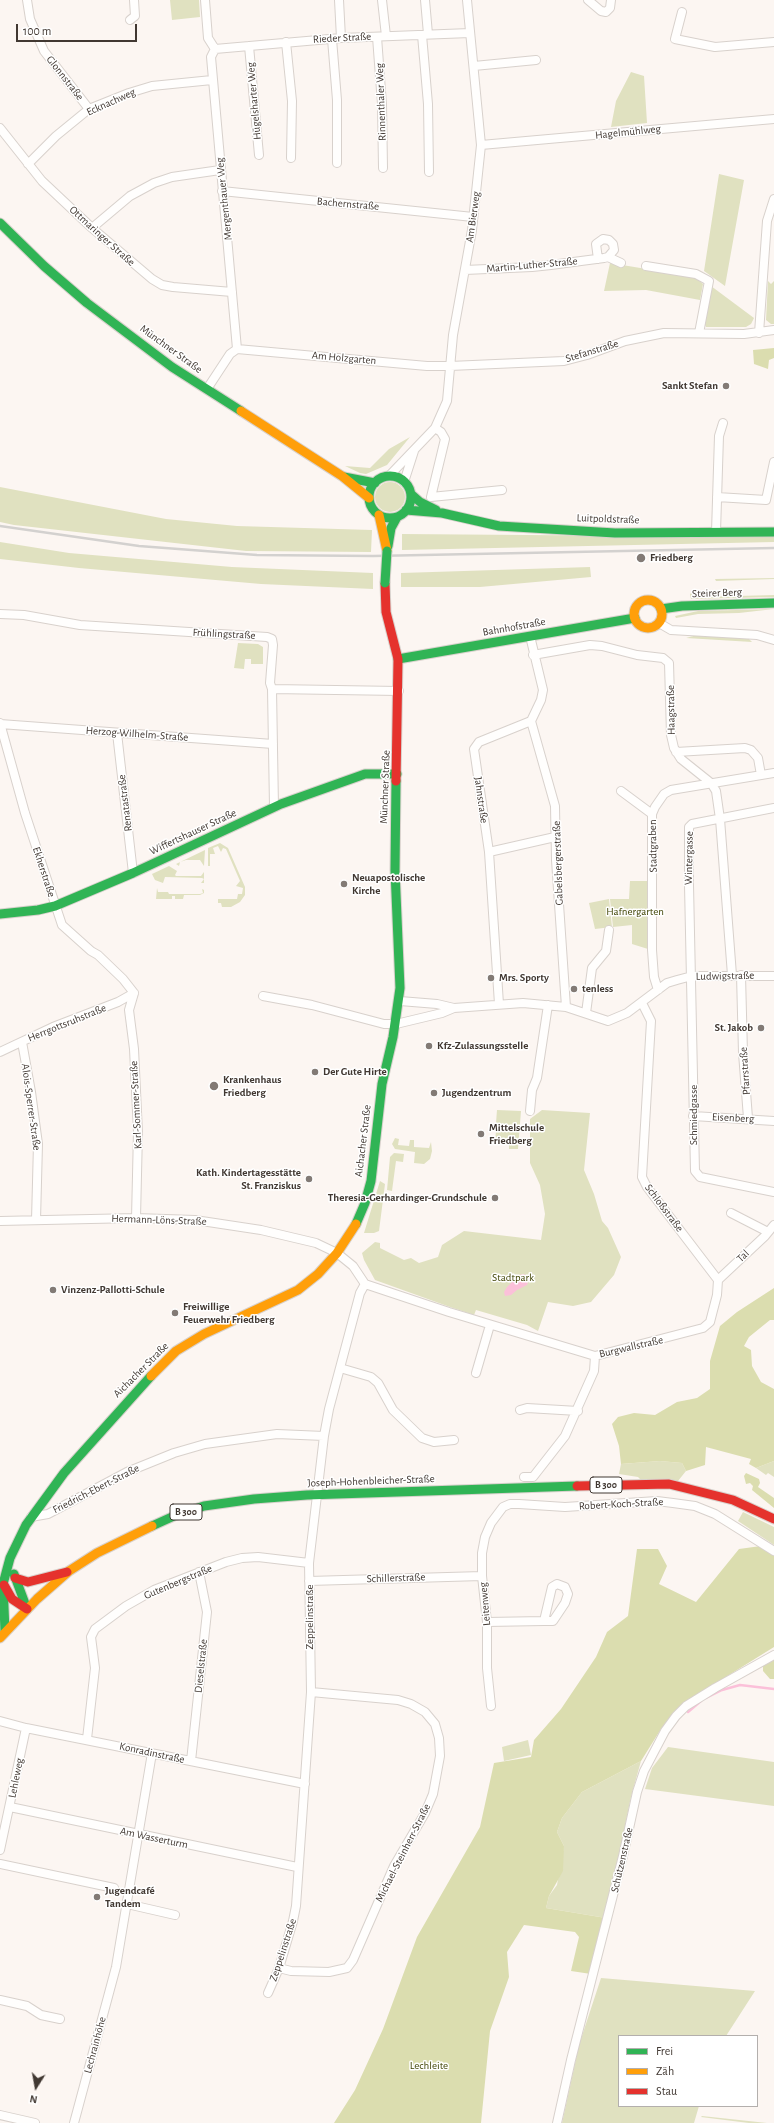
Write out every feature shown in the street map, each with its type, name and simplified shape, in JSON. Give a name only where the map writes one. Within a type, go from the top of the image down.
[{"type":"main road","name":"Münchner Straße","points":[[0,223],[44,266],[88,303],[172,367],[342,476],[369,498]]},
{"type":"main road","name":"Münchner Straße","points":[[342,476],[375,483]]},
{"type":"main road","points":[[389,476],[404,482],[410,494],[410,503],[406,510],[397,517],[388,518],[379,515],[371,506],[369,498],[371,489],[375,483],[380,479],[389,476]]},
{"type":"main road","name":"Luitpoldstraße","points":[[410,494],[420,502],[442,513]]},
{"type":"main road","name":"Luitpoldstraße","points":[[406,510],[442,513],[499,526],[615,533],[774,532]]},
{"type":"main road","name":"Münchner Straße","points":[[379,515],[386,536],[386,612],[398,659],[399,691],[395,870],[400,1001],[396,1024]]},
{"type":"main road","name":"Münchner Straße","points":[[386,536],[397,517]]},
{"type":"main road","points":[[643,601],[654,601],[661,609],[662,615],[658,623],[654,626],[646,627],[638,623],[635,618],[635,608],[643,601]]},
{"type":"main road","name":"Steirer Berg","points":[[661,609],[682,606],[774,603]]},
{"type":"main road","name":"Bahnhofstraße","points":[[398,659],[635,618]]},
{"type":"main road","name":"Wiffertshauser Straße","points":[[0,914],[38,910],[55,906],[133,874],[274,807],[365,774],[397,774]]},
{"type":"main road","name":"Aichacher Straße","points":[[3,1635],[2,1584],[10,1558],[21,1534],[31,1518],[64,1473],[132,1396],[176,1351],[204,1334],[298,1290],[318,1274],[337,1253],[360,1218],[371,1181],[382,1084],[396,1024]]},
{"type":"main road","name":"Joseph-Hohenbleicher-Straße","points":[[27,1609],[69,1571],[97,1553],[135,1534],[174,1516],[204,1506],[254,1499],[316,1495],[669,1484],[695,1489],[733,1500],[774,1519]]},
{"type":"main road","points":[[10,1558],[15,1578],[27,1609]]},
{"type":"main road","points":[[15,1578],[28,1582],[69,1571]]},
{"type":"main road","points":[[2,1584],[12,1599],[27,1609]]},
{"type":"main road","name":"B 300","points":[[3,1635],[27,1609]]},
{"type":"street","name":"Glonnstraße","points":[[27,0],[30,19],[44,51],[89,109]]},
{"type":"street","points":[[130,20],[135,16],[134,0]]},
{"type":"street","points":[[205,0],[208,38],[215,49]]},
{"type":"street","points":[[338,0],[341,38]]},
{"type":"street","points":[[382,0],[386,36]]},
{"type":"street","points":[[425,0],[428,172]]},
{"type":"street","name":"Am Bierweg","points":[[450,366],[456,317],[474,217],[481,144],[467,0]]},
{"type":"street","points":[[588,0],[601,11],[606,12],[610,8],[611,0]]},
{"type":"street","points":[[682,12],[675,39],[715,47],[774,42]]},
{"type":"street","name":"Rieder Straße","points":[[215,49],[341,38],[470,33]]},
{"type":"street","name":"Rinnenthaler Weg","points":[[377,36],[382,104],[383,168]]},
{"type":"street","points":[[332,39],[337,100],[337,163]]},
{"type":"street","points":[[286,42],[292,101],[291,158]]},
{"type":"street","name":"Hügelsharter Weg","points":[[249,46],[259,156]]},
{"type":"street","name":"Mergenthauer Weg","points":[[215,49],[211,57],[212,80],[237,349]]},
{"type":"street","points":[[474,66],[536,60]]},
{"type":"street","name":"Ecknachweg","points":[[28,164],[56,136],[89,109],[129,93],[152,86],[212,80]]},
{"type":"street","name":"Hagelmühlweg","points":[[481,144],[774,119]]},
{"type":"street","name":"Ottmaringer Straße","points":[[0,128],[42,181],[92,228],[152,280],[162,285],[232,292]]},
{"type":"street","points":[[92,228],[130,196],[154,183],[172,177],[220,170]]},
{"type":"street","name":"Bachernstraße","points":[[222,191],[474,217]]},
{"type":"street","points":[[759,333],[767,221],[774,198]]},
{"type":"street","points":[[598,259],[596,244],[603,240],[611,242],[614,247],[613,253],[608,257],[621,263]]},
{"type":"street","name":"Martin-Luther-Straße","points":[[465,270],[532,267],[608,257]]},
{"type":"street","points":[[646,266],[696,274],[709,281],[699,332]]},
{"type":"street","name":"Stefanstraße","points":[[450,366],[564,361],[641,337],[664,333],[759,333],[774,330]]},
{"type":"street","points":[[207,389],[230,354],[237,349]]},
{"type":"street","name":"Am Holzgarten","points":[[237,349],[427,366],[450,366]]},
{"type":"street","points":[[389,476],[435,428],[447,401],[450,366]]},
{"type":"street","points":[[716,532],[719,436],[723,424]]},
{"type":"street","points":[[435,428],[441,432],[444,439],[431,497],[502,490]]},
{"type":"street","points":[[404,482],[416,447]]},
{"type":"street","points":[[717,497],[770,499],[774,462]]},
{"type":"street","name":"Frühlingstraße","points":[[0,614],[24,615],[80,625],[267,637],[272,639],[270,683],[272,689]]},
{"type":"street","points":[[658,623],[671,630],[757,635],[774,640]]},
{"type":"street","points":[[530,636],[533,655],[543,690],[541,700],[531,721]]},
{"type":"street","name":"Haagstraße","points":[[533,655],[590,645],[602,646],[637,655],[667,659],[670,673],[671,735],[676,752],[686,764],[711,783]]},
{"type":"street","points":[[274,807],[272,689],[399,691]]},
{"type":"street","name":"Gabelsbergerstraße","points":[[531,721],[555,806],[555,837],[566,1007]]},
{"type":"street","name":"Jahnstraße","points":[[499,1004],[489,852],[474,749],[479,742],[531,721]]},
{"type":"street","name":"Herzog-Wilhelm-Straße","points":[[0,724],[273,744]]},
{"type":"street","name":"Ekherstraße","points":[[0,724],[25,813],[62,925],[98,955],[123,979],[134,993]]},
{"type":"street","name":"Renatastraße","points":[[117,733],[133,874]]},
{"type":"street","points":[[676,752],[745,748],[751,750],[758,758],[761,775]]},
{"type":"street","name":"Stadtgraben","points":[[658,990],[654,977],[652,950],[652,814],[658,802],[664,794],[671,790],[774,773]]},
{"type":"street","points":[[711,783],[716,788],[736,975]]},
{"type":"street","points":[[621,791],[652,814]]},
{"type":"street","name":"Wintergasse","points":[[692,976],[690,943],[689,827],[692,824],[774,808]]},
{"type":"street","points":[[489,852],[555,837]]},
{"type":"street","points":[[586,1013],[592,968],[606,951],[609,930]]},
{"type":"street","name":"Pfarrstraße","points":[[736,975],[748,1118]]},
{"type":"street","name":"Ludwigstraße","points":[[400,1001],[437,1004],[454,1008],[499,1004],[548,1005],[566,1007],[608,1021],[616,1019],[642,1003],[667,983],[692,976],[774,976]]},
{"type":"street","name":"Schmiedgasse","points":[[692,976],[695,1171],[700,1177],[774,1192]]},
{"type":"street","name":"Herrgottsruhstraße","points":[[0,1052],[53,1027],[118,1002],[134,993]]},
{"type":"street","name":"Karl-Sommer-Straße","points":[[134,993],[130,1010],[134,1049],[138,1132],[136,1218]]},
{"type":"street","points":[[263,996],[312,1005],[381,1023],[396,1024]]},
{"type":"street","name":"Schloßstraße","points":[[642,1003],[651,1021],[642,1177],[651,1192],[718,1280]]},
{"type":"street","points":[[530,1111],[532,1090],[537,1078],[548,1005]]},
{"type":"street","name":"Ludwigstraße","points":[[396,1024],[442,1014],[454,1008]]},
{"type":"street","name":"Alois-Sperrer-Straße","points":[[22,1042],[38,1144],[36,1220]]},
{"type":"street","name":"Eisenberg","points":[[693,1116],[748,1118],[774,1121]]},
{"type":"street","points":[[731,1213],[768,1232]]},
{"type":"street","name":"Hermann-Löns-Straße","points":[[0,1221],[136,1218],[195,1220],[261,1230],[316,1242],[337,1253]]},
{"type":"street","name":"Tal","points":[[718,1280],[774,1225]]},
{"type":"street","points":[[337,1253],[353,1266],[365,1284]]},
{"type":"street","name":"Burgwallstraße","points":[[365,1284],[490,1325],[595,1356],[703,1328],[710,1322],[717,1295],[718,1280]]},
{"type":"street","name":"Zeppelinstraße","points":[[268,1993],[279,1968],[293,1921],[305,1784],[311,1692],[309,1564],[324,1436],[360,1293],[365,1284]]},
{"type":"street","points":[[476,1373],[490,1325]]},
{"type":"street","points":[[524,1477],[533,1477],[554,1453],[565,1436],[578,1411],[594,1371],[595,1356]]},
{"type":"street","points":[[340,1368],[371,1377],[378,1383],[393,1410],[422,1438],[434,1442],[454,1440]]},
{"type":"street","points":[[520,1410],[527,1408],[578,1411]]},
{"type":"street","name":"Friedrich-Ebert-Straße","points":[[31,1518],[48,1514],[127,1472],[174,1453],[205,1444],[277,1434],[324,1436]]},
{"type":"street","name":"Robert-Koch-Straße","points":[[504,1507],[510,1504],[565,1507],[657,1501],[695,1506],[715,1514],[774,1551]]},
{"type":"street","name":"Leitenweg","points":[[491,1706],[487,1668],[487,1622],[482,1576],[482,1553],[485,1537],[497,1513],[504,1507]]},
{"type":"street","name":"Gutenbergstraße","points":[[87,1739],[95,1674],[95,1657],[91,1637],[95,1629],[126,1606],[154,1590],[199,1572],[242,1558],[258,1557],[309,1564]]},
{"type":"street","name":"Dieselstraße","points":[[191,1761],[207,1612],[199,1572]]},
{"type":"street","name":"Schillerstraße","points":[[309,1581],[482,1576]]},
{"type":"street","points":[[487,1622],[544,1621]]},
{"type":"street","name":"Schützenstraße","points":[[557,2123],[571,2060],[623,1856],[637,1792],[644,1771],[665,1731],[676,1716],[686,1706],[774,1655]]},
{"type":"street","name":"Michael-Steinherr-Straße","points":[[279,1968],[291,1971],[328,1972],[347,1968],[353,1960],[394,1866],[425,1814],[433,1794],[440,1756],[439,1738],[435,1724],[425,1712],[411,1704],[398,1700],[311,1692]]},
{"type":"street","name":"Konradinstraße","points":[[0,1720],[26,1728],[87,1739],[305,1784]]},
{"type":"street","name":"Lehleweg","points":[[0,1850],[26,1728]]},
{"type":"street","name":"Lechrainhöhe","points":[[74,2123],[116,1967],[152,1753]]},
{"type":"street","name":"Am Wasserturm","points":[[10,1807],[298,1867]]},
{"type":"street","points":[[0,1864],[114,1888]]},
{"type":"street","points":[[127,1904],[175,1915]]},
{"type":"street","points":[[0,2000],[27,2006],[41,2015],[60,2019]]},
{"type":"street","points":[[0,2115],[36,2123]]},
{"type":"green space","points":[[170,0],[199,0],[200,17],[172,20]]},
{"type":"green space","points":[[631,72],[644,76],[647,123],[611,127],[616,101]]},
{"type":"green space","points":[[719,174],[744,180],[725,286],[704,271]]},
{"type":"green space","points":[[610,263],[695,277],[703,284],[700,300],[646,290],[604,291]]},
{"type":"green space","points":[[768,281],[771,284],[774,281],[774,324],[771,324],[766,320]]},
{"type":"green space","points":[[711,286],[754,318],[751,324],[746,327],[706,327],[704,323]]},
{"type":"green space","points":[[774,348],[774,358],[769,360],[768,369],[754,364],[753,350]]},
{"type":"green space","points":[[410,437],[387,465],[366,474],[360,473],[345,466],[370,468],[389,449]]},
{"type":"green space","points":[[390,482],[401,486],[405,497],[401,508],[390,512],[379,508],[375,497],[379,486]]},
{"type":"green space","points":[[0,487],[166,519],[237,526],[372,530],[371,552],[246,551],[14,525],[0,522]]},
{"type":"green space","points":[[402,534],[774,537],[774,542],[402,550]]},
{"type":"green space","points":[[0,542],[69,553],[232,567],[373,573],[373,589],[261,584],[79,568],[0,559]]},
{"type":"green space","points":[[590,567],[591,577],[480,587],[401,587],[401,573]]},
{"type":"green space","points":[[774,578],[716,581],[715,579]]},
{"type":"green space","points":[[694,591],[700,597],[774,595],[774,597],[691,599],[690,594]]},
{"type":"green space","points":[[774,609],[739,613],[698,614],[676,618],[675,616],[698,611]]},
{"type":"green space","points":[[697,635],[748,638],[752,642],[686,638]]},
{"type":"green space","points":[[238,643],[258,644],[263,647],[263,664],[251,664],[251,659],[245,659],[244,669],[234,668]]},
{"type":"green space","points":[[220,843],[228,848],[245,887],[245,895],[240,902],[231,907],[222,907],[221,903],[218,903],[218,899],[237,899],[238,894],[242,894],[243,888],[236,886],[240,881],[226,849],[223,848],[221,852],[218,846],[213,848],[215,854],[210,854],[210,866],[208,866],[208,848]]},
{"type":"green space","points":[[205,850],[204,866],[200,860],[186,860],[180,862]]},
{"type":"green space","points":[[169,866],[177,871],[176,876],[201,876],[204,872],[204,879],[165,877],[163,883],[155,880],[152,874]]},
{"type":"green space","name":"Hafnergarten","points":[[630,881],[648,881],[648,949],[632,944],[632,925],[613,927],[610,899],[629,899]]},
{"type":"green space","points":[[157,888],[158,892],[168,892],[169,894],[200,894],[203,893],[202,889],[204,890],[204,893],[200,895],[184,895],[183,899],[175,899],[175,896],[172,896],[172,899],[156,899]]},
{"type":"green space","points":[[609,899],[612,927],[595,929],[589,903]]},
{"type":"green space","points":[[497,1110],[521,1111],[518,1149],[509,1149],[509,1145],[495,1144],[496,1130],[491,1130],[491,1123],[496,1123]]},
{"type":"green space","name":"Stadtpark","points":[[542,1110],[590,1113],[584,1170],[594,1194],[602,1221],[608,1228],[621,1257],[614,1275],[591,1302],[573,1306],[548,1302],[538,1331],[527,1325],[476,1310],[474,1315],[375,1280],[364,1260],[362,1253],[375,1242],[380,1243],[380,1248],[404,1260],[411,1258],[419,1263],[438,1257],[442,1245],[464,1231],[541,1240],[545,1214],[540,1185],[530,1163],[530,1119]]},
{"type":"green space","points":[[395,1138],[399,1139],[398,1145],[409,1146],[410,1140],[414,1140],[414,1147],[429,1148],[431,1142],[432,1151],[430,1159],[424,1164],[414,1163],[415,1152],[395,1149],[392,1144]]},
{"type":"green space","points":[[394,1153],[404,1154],[403,1162],[396,1161],[392,1191],[387,1190],[390,1157]]},
{"type":"green space","points":[[380,1181],[385,1184],[379,1231],[374,1233],[364,1233]]},
{"type":"green space","points":[[774,1288],[774,1320],[770,1320],[749,1337],[744,1346],[751,1350],[752,1366],[761,1382],[774,1389],[774,1461],[756,1468],[749,1464],[751,1459],[706,1447],[705,1465],[686,1471],[682,1463],[660,1461],[621,1464],[619,1446],[612,1424],[618,1417],[634,1413],[655,1415],[677,1402],[697,1398],[710,1389],[710,1361],[720,1326],[737,1312]]},
{"type":"green space","points":[[660,1461],[682,1463],[686,1471],[678,1481],[641,1480],[638,1477],[619,1474],[621,1464]]},
{"type":"green space","points":[[774,1461],[774,1477],[768,1473],[766,1475],[756,1468]]},
{"type":"green space","points":[[746,1473],[759,1479],[760,1483],[758,1487],[774,1498],[774,1508],[752,1490],[753,1486],[750,1483],[746,1484],[744,1476]]},
{"type":"green space","points":[[743,1512],[774,1527],[774,1545],[738,1521]]},
{"type":"green space","name":"Lechleite","points":[[761,1546],[774,1556],[774,1647],[684,1703],[661,1729],[641,1761],[582,1792],[562,1818],[557,1832],[564,1846],[563,1871],[549,1896],[546,1908],[606,1918],[591,1974],[571,1971],[579,1937],[575,1932],[524,1925],[507,1952],[509,1977],[490,2031],[481,2123],[334,2123],[355,2090],[383,2029],[417,1937],[480,1827],[494,1763],[531,1757],[534,1740],[561,1709],[596,1657],[607,1632],[628,1616],[637,1549],[658,1549],[667,1566],[659,1584],[696,1602],[739,1549]]},
{"type":"green space","points":[[774,1659],[774,1679],[770,1679],[763,1671],[763,1665]]},
{"type":"green space","points":[[528,1740],[531,1755],[504,1761],[502,1747]]},
{"type":"green space","points":[[668,1747],[774,1762],[774,1806],[645,1789],[652,1768]]},
{"type":"green space","points":[[641,1761],[631,1797],[606,1918],[546,1908],[549,1896],[557,1885],[564,1846],[557,1832],[562,1818],[582,1792]]},
{"type":"green space","points":[[601,1978],[755,1991],[727,2035],[618,2035],[618,2107],[699,2107],[694,2123],[562,2123],[579,2045]]},
{"type":"green space","points":[[701,2117],[767,2123],[749,2123]]},
{"type":"shaded area","points":[[524,1274],[529,1279],[527,1285],[511,1295],[505,1296],[504,1292],[507,1287],[519,1275]]},
{"type":"waterway","points":[[706,1698],[722,1690],[740,1685],[774,1689]]},
{"type":"waterway","points":[[688,1712],[701,1701]]},
{"type":"railway","points":[[0,526],[139,546],[257,555],[373,556],[774,548]]},
{"type":"traffic: fast","points":[[0,223],[44,266],[87,303],[172,367],[241,411]]},
{"type":"traffic: fast","points":[[390,476],[405,482],[411,497],[405,512],[390,518],[375,512],[369,497],[375,482],[390,476]]},
{"type":"traffic: fast","points":[[344,477],[375,483]]},
{"type":"traffic: fast","points":[[411,494],[420,502],[436,510]]},
{"type":"traffic: fast","points":[[406,510],[442,513],[499,526],[615,533],[774,532]]},
{"type":"traffic: fast","points":[[388,546],[391,528],[397,517]]},
{"type":"traffic: fast","points":[[385,583],[387,551]]},
{"type":"traffic: fast","points":[[661,609],[682,606],[774,603]]},
{"type":"traffic: fast","points":[[398,659],[635,618]]},
{"type":"traffic: fast","points":[[0,914],[38,910],[55,906],[133,873],[281,804],[365,774],[397,774]]},
{"type":"traffic: fast","points":[[356,1224],[365,1203],[371,1181],[382,1084],[393,1037],[400,988],[395,870],[396,781]]},
{"type":"traffic: fast","points":[[5,1631],[3,1584],[10,1558],[26,1525],[64,1473],[151,1376]]},
{"type":"traffic: fast","points":[[152,1526],[174,1516],[204,1506],[254,1499],[307,1495],[577,1486]]},
{"type":"traffic: fast","points":[[14,1574],[27,1609]]},
{"type":"traffic: slow","points":[[241,411],[342,476],[369,498]]},
{"type":"traffic: slow","points":[[379,515],[387,551]]},
{"type":"traffic: slow","points":[[648,600],[658,604],[662,614],[658,624],[648,628],[638,624],[634,614],[638,604],[648,600]]},
{"type":"traffic: slow","points":[[151,1376],[176,1351],[204,1334],[298,1290],[318,1274],[337,1253],[356,1224]]},
{"type":"traffic: slow","points":[[0,1638],[37,1599],[69,1571],[97,1553],[152,1526]]},
{"type":"traffic: jam","points":[[385,583],[386,612],[398,659],[396,781]]},
{"type":"traffic: jam","points":[[577,1486],[669,1484],[733,1500],[774,1519]]},
{"type":"traffic: jam","points":[[15,1578],[28,1582],[67,1572]]},
{"type":"traffic: jam","points":[[4,1585],[12,1599],[27,1609]]},
{"type":"place","name":"Sankt Stefan","points":[[726,386]]},
{"type":"place","name":"Friedberg","points":[[641,558]]},
{"type":"place","name":"Neuapostolische Kirche","points":[[344,884]]},
{"type":"place","name":"Mrs. Sporty","points":[[491,978]]},
{"type":"place","name":"tenless","points":[[574,989]]},
{"type":"place","name":"St. Jakob","points":[[761,1028]]},
{"type":"place","name":"Kfz-Zulassungsstelle","points":[[429,1046]]},
{"type":"place","name":"Der Gute Hirte","points":[[315,1072]]},
{"type":"place","name":"Krankenhaus Friedberg","points":[[214,1086]]},
{"type":"place","name":"Jugendzentrum","points":[[434,1093]]},
{"type":"place","name":"Mittelschule Friedberg","points":[[481,1134]]},
{"type":"place","name":"Kath. Kindertagesstätte St. Franziskus","points":[[309,1179]]},
{"type":"place","name":"Theresia-Gerhardinger-Grundschule","points":[[495,1198]]},
{"type":"place","name":"Vinzenz-Pallotti-Schule","points":[[53,1290]]},
{"type":"place","name":"Freiwillige Feuerwehr Friedberg","points":[[175,1313]]},
{"type":"place","name":"Jugendcafé Tandem","points":[[97,1897]]}]
